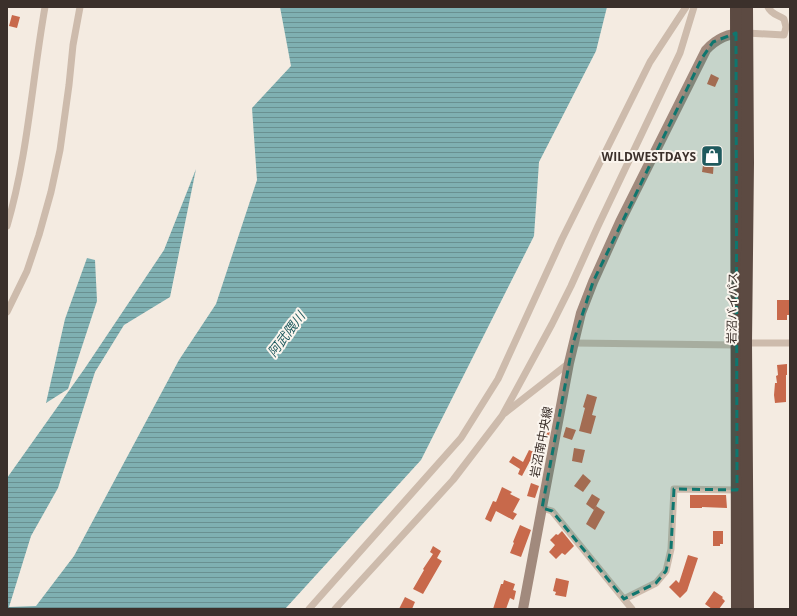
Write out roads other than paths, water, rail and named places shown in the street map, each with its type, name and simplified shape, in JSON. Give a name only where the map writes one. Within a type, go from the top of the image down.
[{"type":"highway","name":"岩沼バイパス","points":[[736,7],[741,33],[748,163],[737,490],[737,609]]},
{"type":"highway","name":"岩沼バイパス","points":[[741,33],[747,7]]},
{"type":"highway","name":"岩沼バイパス","points":[[741,344],[748,609]]},
{"type":"street","points":[[7,226],[13,205],[25,145],[45,7]]},
{"type":"street","points":[[7,312],[27,271],[51,192],[60,150],[73,45],[80,7]]},
{"type":"street","points":[[309,609],[445,458],[461,438],[498,379],[562,239],[648,66],[686,7]]},
{"type":"street","points":[[335,609],[453,480],[502,416],[571,286],[680,53],[694,7]]},
{"type":"street","points":[[741,33],[784,35],[786,27],[784,19],[774,14],[768,7]]},
{"type":"street","name":"岩沼南中央線","points":[[523,609],[569,362],[581,313],[620,222],[702,58],[713,42],[719,38],[741,33]]},
{"type":"street","points":[[573,343],[790,343]]},
{"type":"street","points":[[502,416],[569,362]]},
{"type":"street","points":[[624,599],[656,583],[666,571],[671,549],[674,489],[737,490]]},
{"type":"street","points":[[542,508],[552,511],[632,609]]},
{"type":"water","name":"阿武隈川","points":[[280,7],[607,7],[596,51],[539,162],[534,236],[421,460],[285,609],[7,609],[7,478],[85,368],[164,250],[196,169],[170,297],[124,325],[95,372],[58,488],[31,536],[9,607],[36,606],[74,556],[179,360],[216,304],[257,180],[252,108],[291,66]]},
{"type":"water","points":[[87,258],[95,260],[97,301],[68,389],[46,403],[65,319]]},
{"type":"place","name":"WILDWESTDAYS","points":[[712,156]]}]
